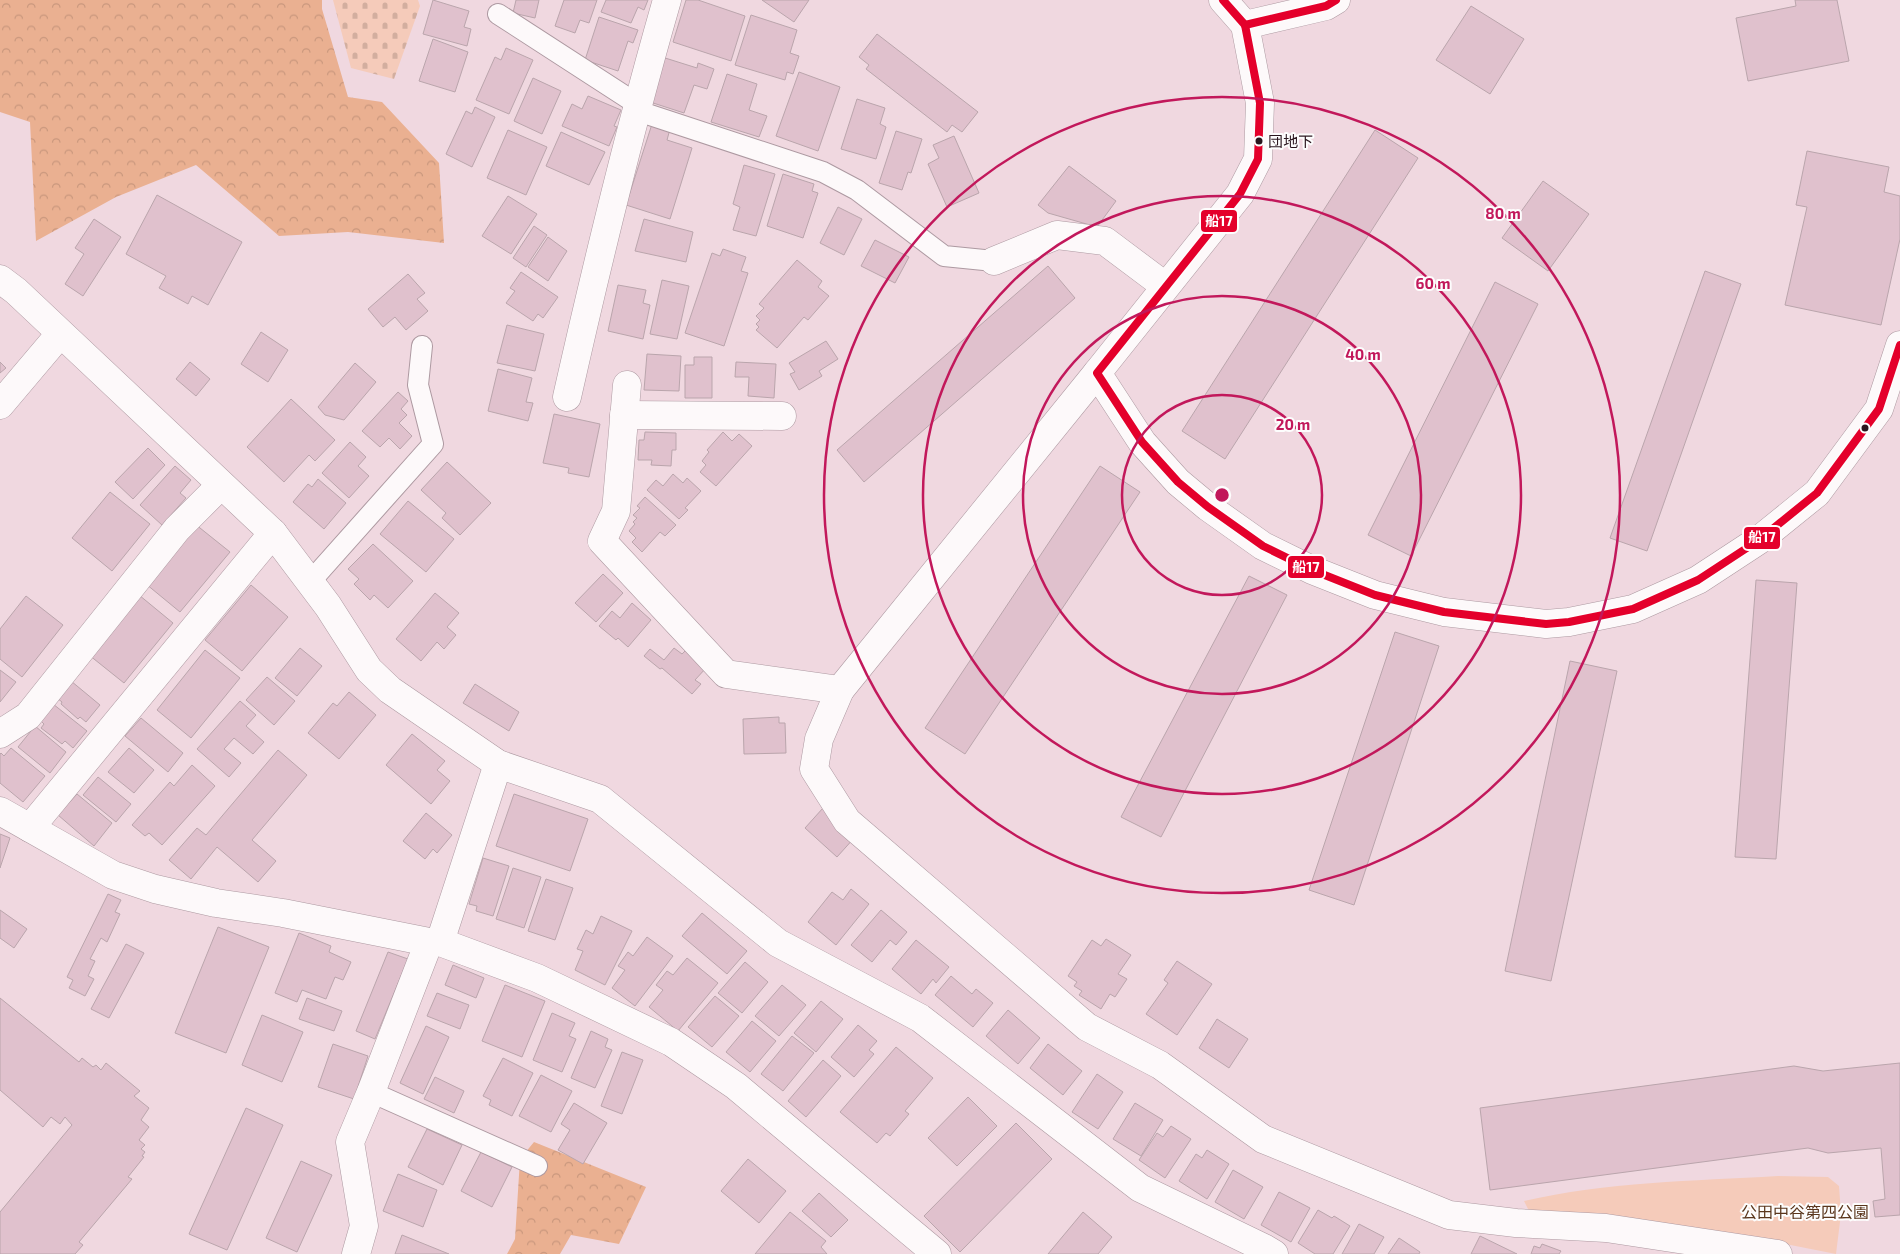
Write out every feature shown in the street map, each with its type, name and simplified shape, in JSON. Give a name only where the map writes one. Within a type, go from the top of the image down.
[{"type":"street","points":[[567,397],[637,104],[668,0]]},
{"type":"street","points":[[1224,0],[1245,25],[1260,103],[1258,159],[1240,194],[840,690],[819,738],[814,769],[847,821],[1087,1027],[1160,1065],[1263,1139],[1449,1216],[1516,1223],[1606,1228],[1778,1254]]},
{"type":"street","points":[[1245,25],[1326,6],[1336,0]]},
{"type":"street","points":[[994,261],[1057,235],[1105,241],[1165,286]]},
{"type":"street","points":[[0,279],[16,291],[274,533],[328,606],[369,670],[390,690],[498,764],[600,799],[778,943],[920,1018],[1140,1188],[1274,1254]]},
{"type":"street","points":[[0,405],[60,334]]},
{"type":"street","points":[[1097,373],[1142,442],[1178,482],[1208,507],[1263,546],[1312,570],[1375,595],[1444,612],[1546,624],[1570,622],[1633,609],[1698,580],[1759,540],[1817,493],[1879,409],[1900,345]]},
{"type":"street","points":[[627,385],[616,511],[602,541],[726,674],[840,690]]},
{"type":"street","points":[[624,415],[782,416]]},
{"type":"street","points":[[0,734],[28,716],[177,529],[221,485]]},
{"type":"street","points":[[30,828],[274,533]]},
{"type":"street","points":[[356,1254],[364,1226],[350,1142],[435,942],[498,764]]},
{"type":"street","points":[[0,811],[114,875],[155,889],[216,903],[284,913],[435,942],[537,978],[671,1042],[736,1086],[937,1254]]},
{"type":"lane","points":[[498,14],[637,104],[647,114],[823,172],[857,190],[944,256],[994,261]]},
{"type":"lane","points":[[310,582],[433,444],[418,385],[422,346]]},
{"type":"lane","points":[[371,1092],[537,1166]]},
{"type":"green space","points":[[0,0],[322,0],[322,9],[348,97],[382,102],[439,163],[444,243],[348,232],[279,236],[196,165],[116,197],[36,241],[30,122],[0,112]]},
{"type":"green space","points":[[333,0],[418,0],[420,6],[394,79],[351,68]]},
{"type":"green space","points":[[534,1142],[646,1187],[619,1244],[571,1235],[560,1254],[507,1254],[515,1239],[520,1159]]},
{"type":"green space","name":"公田中谷第四公園","points":[[1778,1176],[1828,1177],[1839,1186],[1841,1214],[1836,1254],[1750,1237],[1530,1213],[1524,1201],[1618,1186]]},
{"type":"building","points":[[433,0],[469,11],[464,27],[471,29],[467,46],[423,34]]},
{"type":"building","points":[[516,0],[539,0],[535,18],[513,13]]},
{"type":"building","points":[[564,0],[597,0],[589,23],[580,20],[575,33],[555,26]]},
{"type":"building","points":[[606,0],[648,0],[644,10],[638,7],[631,23],[601,12]]},
{"type":"building","points":[[686,0],[698,0],[745,16],[731,61],[673,42]]},
{"type":"building","points":[[762,0],[809,0],[794,22]]},
{"type":"building","points":[[1795,0],[1837,0],[1849,61],[1748,81],[1736,18],[1796,6]]},
{"type":"building","points":[[1471,6],[1524,39],[1490,94],[1436,60]]},
{"type":"building","points":[[751,15],[797,30],[790,53],[799,56],[793,74],[787,72],[785,80],[735,65]]},
{"type":"building","points":[[599,17],[638,30],[633,43],[628,41],[618,71],[585,60]]},
{"type":"building","points":[[877,34],[978,112],[962,132],[952,125],[947,132],[866,69],[869,65],[859,57]]},
{"type":"building","points":[[433,39],[468,52],[455,92],[419,81]]},
{"type":"building","points":[[506,48],[533,60],[509,114],[476,100],[495,57],[501,60]]},
{"type":"building","points":[[662,57],[697,68],[698,63],[714,69],[707,89],[694,85],[684,113],[647,101]]},
{"type":"building","points":[[799,72],[840,87],[818,151],[776,136]]},
{"type":"building","points":[[727,74],[757,84],[749,110],[767,116],[759,137],[711,122]]},
{"type":"building","points":[[533,78],[561,91],[542,134],[514,121]]},
{"type":"building","points":[[588,96],[621,110],[614,126],[617,127],[609,146],[562,126],[572,104],[582,109]]},
{"type":"building","points":[[857,99],[885,108],[880,124],[886,127],[876,159],[841,149]]},
{"type":"building","points":[[475,107],[495,117],[472,167],[446,154],[466,111],[472,114]]},
{"type":"building","points":[[652,124],[670,129],[667,140],[692,148],[670,219],[626,205]]},
{"type":"building","points":[[508,130],[547,147],[526,195],[487,178]]},
{"type":"building","points":[[1375,130],[1418,158],[1225,459],[1182,431]]},
{"type":"building","points":[[896,131],[922,139],[911,173],[908,172],[902,190],[879,183]]},
{"type":"building","points":[[561,132],[605,152],[589,185],[546,166]]},
{"type":"building","points":[[954,136],[979,193],[947,207],[928,164],[939,158],[933,145]]},
{"type":"building","points":[[1807,151],[1889,167],[1884,192],[1900,196],[1900,239],[1881,325],[1785,305],[1807,207],[1796,205]]},
{"type":"building","points":[[744,165],[775,174],[756,236],[733,230],[740,207],[733,204]]},
{"type":"building","points":[[1069,166],[1116,201],[1097,227],[1048,213],[1038,205]]},
{"type":"building","points":[[783,174],[814,184],[812,191],[818,193],[803,238],[767,226]]},
{"type":"building","points":[[1543,181],[1589,214],[1548,271],[1502,238]]},
{"type":"building","points":[[157,195],[242,242],[208,305],[192,296],[188,304],[159,288],[166,276],[126,254]]},
{"type":"building","points":[[508,196],[537,214],[511,254],[482,236]]},
{"type":"building","points":[[838,207],[862,219],[844,255],[820,243]]},
{"type":"building","points":[[94,219],[121,237],[83,296],[65,284],[84,254],[75,248]]},
{"type":"building","points":[[644,219],[693,232],[686,262],[635,251]]},
{"type":"building","points":[[534,226],[547,235],[526,267],[513,258]]},
{"type":"building","points":[[548,237],[567,251],[548,281],[528,267]]},
{"type":"building","points":[[875,240],[909,257],[895,283],[861,266]]},
{"type":"building","points":[[723,249],[746,257],[741,271],[748,273],[724,346],[685,333],[712,253],[720,256]]},
{"type":"building","points":[[797,260],[822,281],[818,287],[829,296],[808,320],[804,317],[777,348],[756,330],[759,327],[756,324],[760,320],[756,316],[764,308],[759,304]]},
{"type":"building","points":[[1048,266],[1075,298],[864,482],[837,450]]},
{"type":"building","points":[[1705,271],[1741,284],[1647,551],[1610,538]]},
{"type":"building","points":[[521,272],[558,297],[543,318],[538,314],[533,321],[506,303],[515,291],[510,288]]},
{"type":"building","points":[[408,274],[425,293],[417,299],[428,311],[406,330],[395,317],[383,327],[368,309]]},
{"type":"building","points":[[662,280],[689,286],[677,339],[650,334]]},
{"type":"building","points":[[1495,282],[1538,304],[1411,556],[1368,535]]},
{"type":"building","points":[[618,285],[646,290],[643,303],[650,305],[643,339],[608,331]]},
{"type":"building","points":[[507,325],[544,334],[535,371],[497,363]]},
{"type":"building","points":[[261,332],[288,350],[268,382],[241,364]]},
{"type":"building","points":[[826,341],[838,359],[819,371],[822,376],[799,390],[790,374],[795,372],[789,363]]},
{"type":"building","points":[[647,354],[681,356],[679,391],[644,390]]},
{"type":"building","points":[[694,357],[712,357],[712,398],[685,398],[685,365],[694,365]]},
{"type":"building","points":[[0,362],[6,368],[0,373]]},
{"type":"building","points":[[190,362],[210,379],[196,396],[176,379]]},
{"type":"building","points":[[736,362],[776,364],[774,398],[748,396],[749,377],[735,377]]},
{"type":"building","points":[[355,363],[376,382],[344,420],[325,415],[318,407]]},
{"type":"building","points":[[498,369],[532,378],[526,402],[533,403],[528,421],[488,411]]},
{"type":"building","points":[[398,392],[408,401],[401,409],[407,415],[399,423],[412,436],[400,449],[389,438],[380,447],[362,431]]},
{"type":"building","points":[[291,399],[335,440],[315,461],[309,455],[284,482],[247,447]]},
{"type":"building","points":[[554,414],[600,424],[589,477],[568,473],[569,468],[543,463]]},
{"type":"building","points":[[645,432],[676,433],[676,450],[672,450],[671,466],[651,465],[652,460],[638,460],[639,440],[644,440]]},
{"type":"building","points":[[723,432],[732,441],[739,434],[752,446],[716,486],[700,472],[706,465],[702,461],[709,452],[707,450]]},
{"type":"building","points":[[350,442],[366,457],[358,466],[369,476],[349,498],[322,473]]},
{"type":"building","points":[[148,448],[165,465],[133,499],[115,482]]},
{"type":"building","points":[[447,462],[491,503],[460,535],[442,518],[446,513],[421,490]]},
{"type":"building","points":[[175,466],[191,480],[180,493],[186,498],[162,525],[140,505]]},
{"type":"building","points":[[1100,466],[1140,492],[965,754],[925,728]]},
{"type":"building","points":[[673,474],[683,483],[687,478],[701,491],[685,508],[688,510],[679,519],[647,490],[656,480],[663,486]]},
{"type":"building","points":[[318,479],[346,503],[324,529],[293,502],[308,484],[312,487]]},
{"type":"building","points":[[110,492],[150,524],[112,571],[72,538]]},
{"type":"building","points":[[645,497],[676,525],[665,536],[660,532],[642,552],[632,542],[636,538],[629,531],[637,518],[633,515],[640,508],[637,506]]},
{"type":"building","points":[[408,501],[454,539],[426,572],[380,534]]},
{"type":"building","points":[[195,524],[230,552],[180,612],[146,584]]},
{"type":"building","points":[[373,544],[413,581],[388,608],[374,595],[370,600],[354,584],[359,579],[348,569]]},
{"type":"building","points":[[603,574],[623,593],[596,622],[575,603]]},
{"type":"building","points":[[1249,576],[1287,595],[1161,837],[1121,817]]},
{"type":"building","points":[[1756,580],[1797,583],[1776,859],[1735,857]]},
{"type":"building","points":[[251,585],[288,617],[242,671],[205,640]]},
{"type":"building","points":[[435,593],[459,613],[447,627],[456,635],[444,649],[437,642],[421,661],[396,639]]},
{"type":"building","points":[[139,595],[173,623],[124,683],[89,655]]},
{"type":"building","points":[[26,596],[63,625],[22,677],[0,659],[0,629]]},
{"type":"building","points":[[632,603],[651,620],[628,647],[599,626],[612,611],[620,618]]},
{"type":"building","points":[[1395,632],[1439,646],[1354,905],[1309,890]]},
{"type":"building","points":[[300,648],[322,666],[297,696],[275,678]]},
{"type":"building","points":[[674,648],[682,654],[686,650],[706,668],[695,680],[701,684],[692,694],[662,668],[660,669],[644,656],[650,649],[664,660]]},
{"type":"building","points":[[205,650],[240,678],[191,738],[157,710]]},
{"type":"building","points":[[1570,661],[1617,671],[1551,981],[1505,971]]},
{"type":"building","points":[[0,670],[16,682],[0,702]]},
{"type":"building","points":[[267,677],[295,701],[274,725],[246,700]]},
{"type":"building","points":[[71,681],[100,705],[86,722],[80,717],[78,719],[57,698]]},
{"type":"building","points":[[475,684],[519,712],[509,731],[463,703]]},
{"type":"building","points":[[349,692],[376,715],[339,759],[308,733],[333,703],[337,706]]},
{"type":"building","points":[[240,701],[256,715],[246,726],[264,742],[253,754],[234,738],[224,749],[241,763],[229,777],[197,749]]},
{"type":"building","points":[[53,704],[87,731],[73,748],[65,741],[62,744],[41,728],[44,724],[40,720]]},
{"type":"building","points":[[779,717],[779,723],[785,723],[786,753],[744,754],[743,719]]},
{"type":"building","points":[[141,718],[183,753],[168,772],[125,736]]},
{"type":"building","points":[[35,726],[66,752],[50,773],[18,747]]},
{"type":"building","points":[[412,734],[445,761],[437,770],[450,781],[431,804],[386,765]]},
{"type":"building","points":[[11,748],[45,776],[23,802],[0,783],[0,754],[4,756]]},
{"type":"building","points":[[129,748],[154,770],[134,793],[108,772]]},
{"type":"building","points":[[278,750],[307,775],[252,840],[276,861],[258,882],[217,847],[191,879],[169,860],[197,828],[206,835]]},
{"type":"building","points":[[192,765],[215,786],[162,845],[149,833],[145,836],[132,825],[170,782],[174,786]]},
{"type":"building","points":[[98,777],[131,804],[116,822],[83,795]]},
{"type":"building","points":[[77,794],[112,823],[94,846],[58,815]]},
{"type":"building","points":[[514,794],[588,819],[570,871],[496,846]]},
{"type":"building","points":[[823,808],[855,837],[837,857],[805,828]]},
{"type":"building","points":[[426,813],[452,835],[437,853],[433,849],[425,859],[403,841]]},
{"type":"building","points":[[0,834],[10,838],[0,868]]},
{"type":"building","points":[[483,858],[509,866],[493,916],[476,911],[477,906],[469,904]]},
{"type":"building","points":[[513,868],[541,877],[524,928],[496,919]]},
{"type":"building","points":[[546,879],[573,888],[555,940],[528,931]]},
{"type":"building","points":[[851,889],[869,904],[836,945],[808,922],[832,892],[843,900]]},
{"type":"building","points":[[108,894],[121,900],[115,912],[120,914],[107,942],[101,938],[90,959],[95,961],[88,976],[94,979],[85,996],[69,988],[73,980],[67,977]]},
{"type":"building","points":[[0,910],[27,929],[14,948],[0,938]]},
{"type":"building","points":[[881,910],[907,932],[896,945],[890,940],[872,962],[851,945]]},
{"type":"building","points":[[702,913],[747,951],[727,974],[682,936]]},
{"type":"building","points":[[601,916],[632,931],[605,985],[575,970],[583,951],[577,949],[586,930],[593,934]]},
{"type":"building","points":[[218,927],[269,947],[226,1053],[175,1033]]},
{"type":"building","points":[[299,933],[331,946],[329,952],[351,962],[343,980],[335,977],[326,999],[302,990],[297,1002],[275,993]]},
{"type":"building","points":[[647,937],[673,956],[635,1006],[612,988],[625,970],[618,966],[628,952],[633,956]]},
{"type":"building","points":[[1106,939],[1131,955],[1118,974],[1127,979],[1115,997],[1110,994],[1101,1009],[1079,995],[1082,991],[1074,986],[1077,982],[1068,976],[1092,940],[1101,946]]},
{"type":"building","points":[[916,940],[949,967],[936,983],[933,979],[921,994],[892,969]]},
{"type":"building","points":[[126,944],[144,953],[109,1018],[91,1009]]},
{"type":"building","points":[[388,952],[408,959],[375,1039],[356,1031]]},
{"type":"building","points":[[687,958],[718,983],[678,1031],[649,1007],[663,990],[656,985],[667,971],[673,975]]},
{"type":"building","points":[[1177,961],[1212,984],[1177,1035],[1146,1014],[1168,983],[1164,980]]},
{"type":"building","points":[[745,962],[768,982],[742,1013],[718,993]]},
{"type":"building","points":[[453,965],[484,978],[476,998],[445,985]]},
{"type":"building","points":[[951,976],[972,994],[976,989],[993,1003],[973,1027],[935,995]]},
{"type":"building","points":[[505,985],[545,1001],[522,1057],[482,1041]]},
{"type":"building","points":[[782,985],[806,1005],[779,1036],[755,1016]]},
{"type":"building","points":[[437,993],[469,1005],[460,1029],[427,1016]]},
{"type":"building","points":[[715,996],[739,1016],[712,1047],[688,1027]]},
{"type":"building","points":[[0,998],[79,1062],[82,1058],[93,1067],[96,1065],[101,1070],[106,1063],[140,1091],[134,1096],[149,1108],[141,1120],[149,1127],[139,1140],[145,1145],[141,1149],[145,1152],[142,1156],[144,1157],[128,1177],[132,1179],[79,1242],[83,1245],[75,1254],[0,1254],[0,1212],[72,1125],[65,1117],[60,1124],[51,1117],[43,1127],[0,1090]]},
{"type":"building","points":[[307,998],[342,1011],[334,1031],[299,1019]]},
{"type":"building","points":[[821,1001],[843,1019],[816,1052],[794,1033]]},
{"type":"building","points":[[1008,1010],[1040,1038],[1018,1064],[986,1036]]},
{"type":"building","points":[[552,1013],[575,1023],[569,1036],[576,1039],[562,1072],[533,1060]]},
{"type":"building","points":[[262,1015],[303,1032],[282,1082],[242,1065]]},
{"type":"building","points":[[1217,1019],[1248,1039],[1229,1068],[1199,1048]]},
{"type":"building","points":[[752,1021],[776,1041],[750,1072],[726,1052]]},
{"type":"building","points":[[858,1025],[877,1041],[869,1050],[874,1054],[854,1077],[831,1057]]},
{"type":"building","points":[[426,1026],[449,1037],[423,1094],[400,1083]]},
{"type":"building","points":[[591,1031],[608,1039],[605,1047],[612,1050],[595,1088],[571,1078]]},
{"type":"building","points":[[792,1036],[814,1053],[783,1091],[761,1074]]},
{"type":"building","points":[[333,1044],[368,1056],[354,1099],[318,1087]]},
{"type":"building","points":[[1048,1044],[1082,1071],[1063,1095],[1030,1068]]},
{"type":"building","points":[[896,1047],[933,1078],[905,1111],[909,1114],[890,1136],[886,1133],[877,1143],[840,1112]]},
{"type":"building","points":[[622,1052],[643,1060],[622,1114],[601,1106]]},
{"type":"building","points":[[503,1058],[533,1073],[512,1116],[489,1105],[491,1100],[483,1096]]},
{"type":"building","points":[[823,1060],[841,1076],[806,1117],[788,1101]]},
{"type":"building","points":[[1900,1063],[1900,1215],[1875,1217],[1873,1201],[1885,1199],[1881,1148],[1828,1153],[1808,1148],[1490,1190],[1480,1108],[1794,1066],[1823,1071]]},
{"type":"building","points":[[1097,1074],[1123,1092],[1098,1129],[1072,1112]]},
{"type":"building","points":[[541,1075],[572,1091],[551,1132],[519,1116]]},
{"type":"building","points":[[435,1077],[464,1091],[454,1113],[424,1099]]},
{"type":"building","points":[[968,1097],[997,1126],[957,1166],[928,1138]]},
{"type":"building","points":[[574,1103],[607,1123],[583,1164],[558,1150],[570,1130],[561,1124]]},
{"type":"building","points":[[1135,1103],[1163,1120],[1141,1156],[1113,1139]]},
{"type":"building","points":[[246,1108],[283,1125],[227,1250],[189,1234]]},
{"type":"building","points":[[1016,1123],[1052,1159],[960,1252],[924,1216]]},
{"type":"building","points":[[1171,1126],[1191,1139],[1165,1178],[1139,1160],[1157,1133],[1163,1137]]},
{"type":"building","points":[[427,1129],[462,1145],[443,1185],[408,1167]]},
{"type":"building","points":[[1207,1150],[1229,1164],[1207,1199],[1179,1181],[1196,1154],[1202,1158]]},
{"type":"building","points":[[481,1152],[512,1167],[492,1207],[461,1191]]},
{"type":"building","points":[[748,1159],[786,1191],[759,1223],[721,1191]]},
{"type":"building","points":[[301,1161],[332,1175],[297,1252],[266,1238]]},
{"type":"building","points":[[1233,1170],[1263,1187],[1244,1219],[1215,1202]]},
{"type":"building","points":[[398,1174],[437,1190],[423,1227],[383,1211]]},
{"type":"building","points":[[1279,1192],[1310,1208],[1291,1242],[1261,1225]]},
{"type":"building","points":[[819,1193],[848,1220],[831,1237],[802,1211]]},
{"type":"building","points":[[1318,1210],[1332,1218],[1334,1216],[1350,1226],[1333,1254],[1315,1254],[1298,1243]]},
{"type":"building","points":[[790,1212],[826,1241],[821,1247],[827,1254],[755,1254]]},
{"type":"building","points":[[1083,1212],[1112,1237],[1098,1254],[1048,1254]]},
{"type":"building","points":[[1359,1224],[1384,1237],[1374,1254],[1342,1254]]},
{"type":"building","points":[[402,1235],[449,1254],[395,1254]]},
{"type":"building","points":[[1480,1236],[1517,1254],[1471,1254]]},
{"type":"building","points":[[1399,1238],[1420,1252],[1419,1254],[1388,1254]]},
{"type":"building","points":[[1542,1244],[1561,1251],[1559,1254],[1531,1254],[1534,1246],[1540,1248]]},
{"type":"transit line","name":"船17","points":[[1223,0],[1245,25],[1260,103],[1258,159],[1240,194],[1097,373],[1142,442],[1178,482],[1208,507],[1263,546],[1312,570],[1375,595],[1444,612],[1546,624],[1569,622],[1633,609],[1698,580],[1759,540],[1817,493],[1879,409],[1900,345]]},
{"type":"transit line","name":"船17","points":[[1245,25],[1326,6],[1336,0]]},
{"type":"place","name":"団地下","points":[[1259,141]]}]
